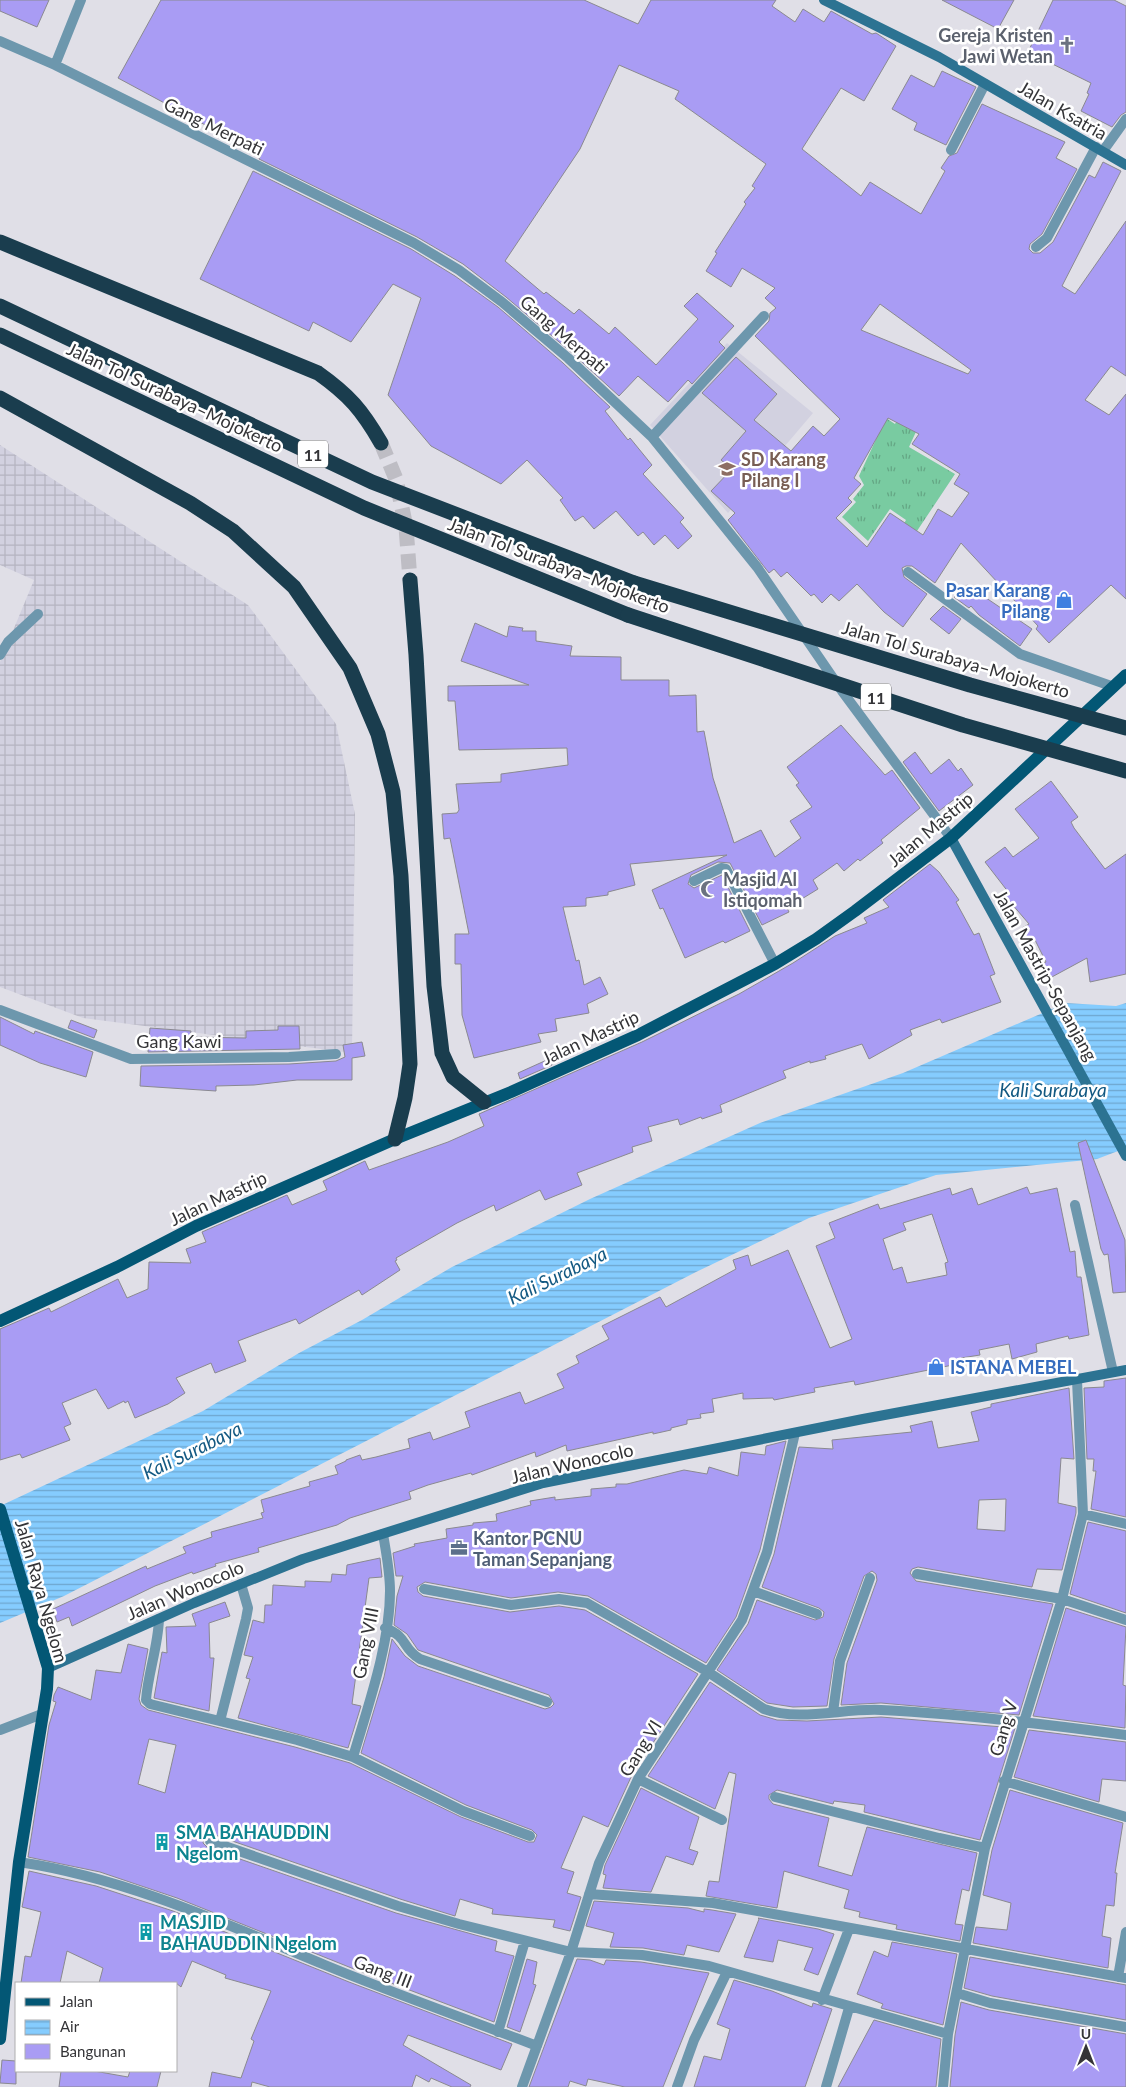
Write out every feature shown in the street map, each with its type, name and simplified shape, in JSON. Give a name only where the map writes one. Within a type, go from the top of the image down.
[{"type":"highway","points":[[0,242],[318,373],[343,391],[364,414],[380,443]]},
{"type":"highway","name":"Jalan Tol Surabaya–Mojokerto","points":[[0,306],[372,482],[634,583],[961,682],[1126,728]]},
{"type":"highway","name":"Jalan Tol Surabaya–Mojokerto","points":[[0,335],[364,508],[628,615],[963,726],[1126,772]]},
{"type":"highway","points":[[0,398],[190,503],[233,531],[294,587],[350,668],[378,734],[393,792],[401,876],[410,1064],[405,1098],[395,1139]]},
{"type":"highway","points":[[410,580],[416,655],[434,986],[442,1053],[453,1077],[484,1102]]},
{"type":"main road","name":"Jalan Ksatria","points":[[824,0],[938,57],[1126,165]]},
{"type":"main road","name":"Jalan Mastrip","points":[[0,1321],[117,1267],[196,1226],[638,1035],[775,964],[816,939],[951,838],[1126,675]]},
{"type":"main road","name":"Jalan Mastrip-Sepanjang","points":[[951,838],[1026,970],[1126,1156]]},
{"type":"main road","name":"Jalan Wonocolo","points":[[48,1668],[303,1559],[543,1483],[1126,1370]]},
{"type":"main road","name":"Jalan Raya Ngelom","points":[[0,1509],[41,1639],[48,1668],[19,1862],[0,2039]]},
{"type":"street","points":[[55,65],[81,0]]},
{"type":"street","name":"Gang Merpati","points":[[0,41],[55,65],[414,244],[459,270],[502,302],[568,358],[652,437],[757,567],[842,691],[951,838]]},
{"type":"street","points":[[951,150],[985,84]]},
{"type":"street","points":[[1036,247],[1047,238],[1100,149],[1126,119]]},
{"type":"street","points":[[652,437],[764,316]]},
{"type":"street","points":[[908,572],[1020,654],[1114,687]]},
{"type":"street","points":[[0,655],[8,642],[38,614]]},
{"type":"street","points":[[694,881],[721,868],[726,869],[775,964]]},
{"type":"street","name":"Gang Kawi","points":[[0,1010],[130,1059],[289,1057],[336,1054]]},
{"type":"street","points":[[1075,1205],[1113,1372]]},
{"type":"street","name":"Gang V","points":[[943,2087],[948,2034],[984,1848],[1062,1599],[1083,1514],[1077,1380]]},
{"type":"street","name":"Gang VI","points":[[522,2087],[571,1952],[599,1863],[638,1780],[742,1620],[767,1552],[795,1433]]},
{"type":"street","points":[[1083,1514],[1126,1524]]},
{"type":"street","name":"Gang VIII","points":[[353,1757],[378,1667],[385,1628],[390,1590],[383,1534]]},
{"type":"street","points":[[917,1574],[1062,1599],[1126,1620]]},
{"type":"street","points":[[833,1712],[840,1661],[870,1578]]},
{"type":"street","points":[[220,1721],[248,1608],[241,1584]]},
{"type":"street","points":[[424,1589],[511,1605],[559,1599],[587,1603],[708,1672],[764,1709],[774,1712],[802,1714],[881,1710],[1022,1722],[1126,1735]]},
{"type":"street","points":[[753,1591],[817,1614]]},
{"type":"street","points":[[159,1619],[146,1700],[150,1704],[353,1757],[463,1811],[530,1836]]},
{"type":"street","points":[[385,1628],[397,1633],[404,1639],[410,1653],[420,1659],[547,1702]]},
{"type":"street","points":[[0,1730],[42,1714]]},
{"type":"street","points":[[638,1780],[722,1820]]},
{"type":"street","points":[[1004,1781],[1126,1817]]},
{"type":"street","points":[[775,1797],[984,1848]]},
{"type":"street","points":[[210,1841],[398,1906],[525,1940],[571,1952],[642,1955],[709,1966],[849,2008],[948,2034]]},
{"type":"street","name":"Gang III","points":[[19,1862],[92,1875],[192,1910],[362,1980],[537,2046]]},
{"type":"street","points":[[589,1894],[713,1903],[1122,1978],[1126,1932]]},
{"type":"street","points":[[822,2000],[849,1929]]},
{"type":"street","points":[[498,2032],[525,1940]]},
{"type":"street","points":[[677,2087],[694,2040],[727,1972]]},
{"type":"street","points":[[957,1993],[990,2003],[1126,2027]]},
{"type":"street","points":[[826,2087],[849,2008]]},
{"type":"shaded area","name":"SD Karang Pilang I","points":[[727,343],[813,413],[728,513],[650,425]]},
{"type":"shaded area","points":[[0,445],[248,605],[336,724],[355,814],[352,1053],[83,1018],[0,987],[0,662],[34,580],[0,565]]},
{"type":"green space","points":[[942,375],[909,447],[955,474],[909,543],[897,536],[906,520],[890,509],[868,541],[842,517],[856,502],[853,499],[864,485],[859,476],[886,418],[895,424],[902,412]]},
{"type":"water","name":"Kali Surabaya","points":[[1066,1003],[1116,1006],[1126,1003],[1126,1148],[1097,1159],[936,1175],[809,1218],[696,1272],[64,1596],[0,1623],[0,1506],[203,1411],[299,1353],[362,1320],[452,1267],[590,1199],[760,1123],[903,1073]]},
{"type":"building","points":[[0,0],[49,0],[37,27],[0,11]]},
{"type":"building","points":[[161,0],[584,0],[638,24],[651,0],[776,0],[772,6],[795,22],[803,9],[824,22],[831,11],[872,34],[876,33],[896,46],[864,101],[841,88],[802,149],[861,196],[870,182],[921,214],[945,171],[941,168],[949,156],[957,153],[982,104],[1065,142],[1056,158],[1077,169],[1042,234],[1030,244],[1029,249],[1033,253],[1040,253],[1053,242],[1089,175],[1095,178],[1103,162],[1121,171],[1062,286],[1075,294],[1126,221],[1126,376],[1111,366],[1085,400],[1109,415],[1126,394],[1126,599],[1111,585],[1049,643],[1036,629],[1038,626],[961,543],[935,583],[912,566],[902,568],[904,577],[927,594],[903,627],[884,612],[857,584],[839,601],[831,594],[822,603],[814,594],[811,596],[787,572],[781,577],[774,569],[769,573],[728,520],[735,513],[711,491],[732,469],[721,460],[746,431],[702,393],[736,357],[777,394],[754,420],[791,451],[813,426],[824,436],[840,419],[755,336],[769,321],[770,313],[776,308],[765,298],[775,288],[742,268],[731,287],[706,271],[717,253],[715,252],[746,204],[744,202],[755,188],[752,186],[766,164],[675,99],[679,91],[619,65],[580,149],[505,261],[544,294],[546,292],[574,314],[579,309],[609,334],[615,327],[656,365],[698,319],[684,306],[697,293],[734,326],[719,342],[725,348],[692,384],[688,380],[668,402],[638,376],[619,396],[506,297],[463,264],[417,237],[259,159],[261,155],[118,78]],"holes":[[[880,304],[971,370],[968,374],[861,330]],[[888,418],[919,434],[912,444],[960,474],[954,484],[969,493],[952,517],[938,509],[923,535],[890,513],[867,547],[836,518],[852,502],[848,498],[861,484],[854,478]]]},
{"type":"building","points":[[942,0],[1014,0],[998,29]]},
{"type":"building","points":[[1053,0],[1114,0],[1126,6],[1126,112],[1121,115],[1112,127],[1081,111],[1089,94],[1087,93],[1091,83],[1028,52]]},
{"type":"building","points":[[942,71],[976,87],[946,145],[914,130],[917,123],[892,109],[911,75],[934,87]]},
{"type":"building","points":[[253,171],[411,249],[455,276],[498,307],[563,363],[610,407],[605,411],[628,440],[630,438],[652,465],[643,474],[684,518],[680,522],[692,536],[678,549],[665,535],[654,545],[643,532],[638,536],[616,511],[594,529],[583,516],[575,521],[560,500],[563,498],[527,460],[501,484],[431,446],[388,395],[421,298],[393,284],[351,342],[313,322],[309,331],[200,279]]},
{"type":"building","points":[[967,585],[1032,629],[1020,646],[979,615],[971,606],[969,608],[954,597]]},
{"type":"building","points":[[943,606],[961,619],[949,634],[930,619]]},
{"type":"building","points":[[475,623],[507,637],[509,626],[523,628],[522,631],[536,631],[536,641],[572,646],[570,656],[621,657],[621,680],[669,680],[669,696],[696,695],[697,732],[704,731],[713,778],[734,843],[761,830],[775,857],[801,838],[790,821],[812,807],[796,785],[799,783],[787,767],[841,725],[885,775],[892,770],[920,808],[881,840],[883,843],[860,861],[858,859],[844,871],[837,863],[813,880],[818,889],[787,908],[789,912],[762,925],[730,863],[718,862],[691,875],[688,884],[694,888],[722,875],[750,931],[685,958],[663,908],[660,909],[652,890],[727,855],[630,864],[635,885],[608,892],[608,895],[586,898],[586,906],[563,907],[576,961],[579,960],[584,985],[600,977],[608,994],[587,1004],[589,1013],[555,1019],[557,1031],[538,1034],[541,1042],[474,1058],[462,1015],[461,964],[455,964],[455,934],[469,934],[450,838],[444,839],[442,814],[457,813],[459,810],[456,784],[501,782],[501,774],[568,765],[567,748],[459,750],[455,701],[448,701],[448,686],[529,685],[461,661]]},
{"type":"building","points":[[915,752],[931,774],[949,759],[958,771],[961,768],[973,785],[939,811],[903,762]]},
{"type":"building","points":[[1051,781],[1078,817],[1071,822],[1074,828],[1105,869],[1126,854],[1126,974],[1090,982],[1087,958],[1050,978],[1042,964],[1046,962],[1034,938],[1027,940],[1022,928],[1029,924],[1005,896],[1009,893],[985,862],[1005,847],[1013,857],[1039,838],[1015,809]]},
{"type":"building","points":[[930,864],[939,872],[959,900],[956,902],[974,935],[979,933],[995,974],[990,976],[1001,1002],[942,1023],[940,1019],[910,1030],[912,1035],[869,1059],[862,1044],[825,1056],[826,1059],[810,1063],[810,1061],[783,1071],[786,1078],[720,1105],[722,1112],[680,1125],[678,1119],[648,1127],[652,1141],[632,1147],[633,1152],[577,1173],[582,1185],[545,1200],[540,1190],[496,1211],[494,1205],[457,1223],[396,1258],[397,1260],[395,1261],[400,1270],[362,1295],[359,1290],[299,1324],[296,1319],[238,1341],[246,1361],[215,1373],[211,1363],[176,1378],[185,1393],[168,1404],[135,1418],[128,1401],[108,1409],[96,1389],[62,1403],[71,1424],[64,1427],[70,1440],[22,1458],[20,1454],[0,1460],[0,1329],[49,1308],[51,1312],[118,1279],[127,1298],[148,1289],[149,1262],[191,1263],[186,1249],[206,1242],[202,1232],[287,1195],[292,1205],[327,1190],[323,1181],[365,1161],[369,1170],[448,1142],[484,1126],[479,1114],[642,1042],[739,994],[835,936],[867,923],[864,918],[889,907],[883,900]]},
{"type":"building","points":[[0,1017],[34,1034],[35,1031],[93,1052],[86,1077],[40,1063],[0,1045]]},
{"type":"building","points":[[71,1020],[97,1030],[94,1038],[68,1028]]},
{"type":"building","points":[[278,1026],[299,1026],[300,1049],[148,1052],[150,1028],[191,1031],[190,1037],[246,1038],[246,1031],[278,1030]]},
{"type":"building","points":[[362,1042],[365,1056],[352,1058],[352,1080],[297,1080],[254,1085],[216,1086],[216,1091],[140,1086],[141,1066],[289,1064],[336,1061],[345,1057],[343,1045]]},
{"type":"building","points":[[549,1059],[552,1065],[520,1079],[518,1073]]},
{"type":"building","points":[[1086,1140],[1125,1240],[1126,1292],[1113,1293],[1108,1254],[1104,1255],[1101,1249],[1078,1143]]},
{"type":"building","points":[[1027,1187],[1030,1194],[1057,1188],[1070,1252],[1075,1251],[1077,1277],[1081,1277],[1089,1335],[1069,1339],[1068,1336],[1036,1344],[1037,1352],[1012,1359],[1009,1344],[979,1350],[980,1355],[961,1358],[962,1363],[855,1385],[854,1381],[814,1388],[815,1392],[774,1400],[773,1398],[743,1399],[743,1393],[712,1399],[714,1412],[700,1414],[701,1418],[687,1420],[687,1424],[671,1428],[671,1430],[653,1434],[653,1432],[567,1451],[566,1445],[536,1457],[535,1452],[472,1475],[471,1473],[428,1485],[409,1492],[411,1499],[350,1518],[337,1525],[258,1548],[259,1552],[215,1564],[216,1566],[193,1574],[192,1572],[155,1586],[72,1626],[69,1617],[57,1622],[53,1609],[146,1566],[147,1569],[186,1553],[183,1547],[212,1537],[211,1532],[263,1518],[261,1513],[264,1512],[261,1500],[310,1486],[309,1482],[338,1474],[335,1466],[346,1460],[360,1455],[362,1460],[410,1448],[408,1439],[430,1432],[433,1440],[470,1427],[465,1412],[520,1392],[525,1404],[564,1388],[557,1374],[579,1363],[576,1356],[609,1339],[602,1326],[660,1297],[666,1307],[736,1269],[733,1260],[748,1255],[751,1266],[788,1250],[830,1348],[852,1339],[816,1246],[835,1238],[829,1223],[878,1204],[880,1209],[950,1188],[952,1195],[972,1188],[978,1205]],"holes":[[[932,1214],[948,1262],[945,1263],[947,1275],[907,1283],[902,1267],[893,1270],[883,1239],[906,1230],[903,1223]]]},
{"type":"building","points":[[1126,1378],[1126,1517],[1091,1509],[1096,1471],[1093,1471],[1094,1459],[1087,1459],[1084,1388],[1104,1387],[1104,1381]]},
{"type":"building","points":[[1069,1388],[1074,1459],[1061,1458],[1058,1503],[1076,1507],[1076,1513],[1062,1570],[1037,1569],[1032,1587],[918,1567],[912,1569],[910,1573],[916,1581],[1053,1604],[1019,1715],[881,1703],[841,1705],[847,1663],[877,1580],[876,1574],[872,1571],[864,1576],[834,1659],[827,1706],[793,1707],[767,1703],[717,1670],[748,1624],[757,1600],[815,1620],[823,1617],[824,1612],[819,1608],[762,1587],[774,1554],[799,1447],[833,1449],[832,1440],[912,1432],[910,1426],[932,1421],[938,1448],[979,1441],[971,1412],[991,1407],[991,1404]],"holes":[[[1006,1499],[1005,1531],[977,1529],[979,1500]]]},
{"type":"building","points":[[786,1441],[760,1550],[736,1617],[706,1663],[588,1596],[558,1592],[511,1598],[425,1582],[417,1587],[418,1592],[423,1596],[510,1612],[559,1606],[585,1610],[698,1674],[632,1775],[608,1827],[583,1816],[561,1868],[574,1872],[567,1893],[581,1897],[570,1931],[553,1927],[555,1920],[492,1914],[493,1909],[460,1899],[455,1916],[212,1834],[204,1838],[203,1843],[208,1848],[396,1913],[497,1941],[495,1951],[514,1956],[494,2022],[354,1969],[177,1898],[100,1872],[28,1857],[49,1725],[56,1702],[53,1701],[54,1695],[58,1687],[91,1700],[96,1670],[121,1673],[128,1644],[148,1649],[139,1699],[141,1705],[148,1710],[295,1747],[350,1763],[461,1817],[528,1842],[534,1842],[537,1835],[532,1830],[466,1805],[361,1753],[384,1677],[392,1639],[405,1656],[418,1666],[545,1709],[554,1704],[549,1695],[418,1650],[407,1634],[394,1625],[397,1596],[403,1576],[396,1576],[393,1553],[415,1546],[414,1544],[447,1538],[446,1529],[473,1525],[473,1523],[497,1521],[496,1514],[531,1505],[530,1501],[555,1497],[555,1500],[591,1496],[591,1489],[616,1487],[616,1484],[627,1484],[684,1470],[707,1474],[709,1467],[738,1476],[741,1452],[765,1455],[766,1446]],"holes":[[[149,1739],[176,1745],[165,1793],[138,1784]]]},
{"type":"building","points":[[1088,1522],[1126,1531],[1126,1613],[1070,1594]]},
{"type":"building","points":[[380,1558],[382,1577],[369,1578],[352,1704],[361,1706],[348,1748],[238,1718],[250,1679],[246,1678],[253,1657],[244,1655],[253,1620],[264,1623],[265,1605],[272,1605],[273,1585],[305,1587],[305,1581],[331,1582],[332,1574],[346,1575],[347,1565]]},
{"type":"building","points":[[225,1602],[230,1616],[209,1623],[210,1658],[214,1658],[209,1711],[154,1698],[162,1652],[167,1653],[166,1627],[196,1626],[192,1614]]},
{"type":"building","points":[[1066,1608],[1126,1627],[1123,1685],[1126,1686],[1125,1728],[1033,1716]]},
{"type":"building","points":[[710,1682],[760,1715],[777,1720],[807,1721],[881,1717],[1015,1728],[980,1840],[864,1812],[865,1805],[834,1801],[833,1804],[777,1790],[769,1795],[769,1799],[773,1804],[829,1818],[818,1866],[852,1876],[867,1827],[977,1853],[969,1891],[962,1889],[955,1924],[963,1925],[960,1941],[896,1929],[897,1925],[859,1917],[860,1912],[844,1908],[849,1890],[784,1871],[777,1908],[706,1896],[709,1881],[719,1882],[736,1774],[729,1772],[715,1809],[648,1776]]},
{"type":"building","points":[[1029,1730],[1126,1742],[1126,1781],[1102,1779],[1099,1802],[1014,1777]]},
{"type":"building","points":[[641,1788],[699,1817],[689,1849],[698,1852],[693,1865],[666,1856],[651,1892],[603,1888],[606,1875],[603,1874],[605,1865]]},
{"type":"building","points":[[1010,1790],[1123,1823],[1115,1873],[1117,1873],[1114,1906],[1106,1905],[1102,1936],[1111,1938],[1108,1968],[973,1943],[976,1927],[1007,1930],[1011,1903],[983,1895],[992,1850]]},
{"type":"building","points":[[29,1871],[96,1886],[173,1911],[349,1982],[512,2044],[501,2070],[408,2035],[403,2045],[471,2085],[470,2087],[452,2087],[431,2078],[429,2082],[416,2075],[412,2087],[270,2087],[252,2082],[251,2087],[209,2087],[212,2072],[241,2078],[254,2041],[251,2039],[271,1991],[225,1978],[226,1975],[192,1961],[181,1987],[178,1982],[99,1982],[103,1968],[67,1951],[60,1982],[21,1982],[25,1956],[31,1957],[41,1912],[22,1907]]},
{"type":"building","points":[[594,1901],[688,1908],[704,1912],[704,1909],[736,1914],[719,1952],[687,1945],[684,1955],[643,1948],[610,1947],[614,1933],[586,1926]]},
{"type":"building","points":[[758,1918],[818,1929],[834,1934],[818,1975],[804,1970],[813,1948],[778,1940],[773,1962],[744,1957]]},
{"type":"building","points":[[892,1942],[957,1954],[943,2025],[881,2008],[883,2004],[857,1994],[874,1951],[888,1957]]},
{"type":"building","points":[[970,1957],[1126,1985],[1126,2020],[992,1996],[964,1988]]},
{"type":"building","points":[[527,1959],[537,1962],[533,1984],[536,1985],[520,2032],[507,2027]]},
{"type":"building","points":[[577,1959],[590,1960],[604,1965],[606,1960],[641,1962],[709,1973],[663,2087],[625,2087],[588,2079],[586,2086],[570,2081],[568,2087],[529,2087]]},
{"type":"building","points":[[734,1980],[772,1991],[812,2007],[813,2003],[832,2009],[805,2087],[694,2087],[704,2056],[721,2060],[730,2029],[717,2024]]},
{"type":"building","points":[[961,2002],[989,2010],[1126,2034],[1126,2087],[950,2087],[955,2035]]},
{"type":"building","points":[[874,2020],[941,2039],[936,2087],[838,2087]]},
{"type":"building","points":[[2,2060],[15,2061],[16,2084],[0,2083]]},
{"type":"building","points":[[61,2072],[100,2072],[128,2077],[130,2072],[161,2072],[157,2087],[59,2087]]},
{"type":"tunnel","points":[[381,443],[396,479],[406,527],[410,580]]},
{"type":"place","name":"Gereja Kristen Jawi Wetan","points":[[1067,45]]},
{"type":"place","name":"SD Karang Pilang I","points":[[727,469]]},
{"type":"place","name":"Pasar Karang Pilang","points":[[1064,600]]},
{"type":"place","name":"Masjid Al Istiqomah","points":[[709,889]]},
{"type":"place","name":"ISTANA MEBEL","points":[[936,1367]]},
{"type":"place","name":"Kantor PCNU Taman Sepanjang","points":[[459,1548]]},
{"type":"place","name":"SMA BAHAUDDIN Ngelom","points":[[162,1842]]},
{"type":"place","name":"MASJID BAHAUDDIN Ngelom","points":[[146,1932]]}]
